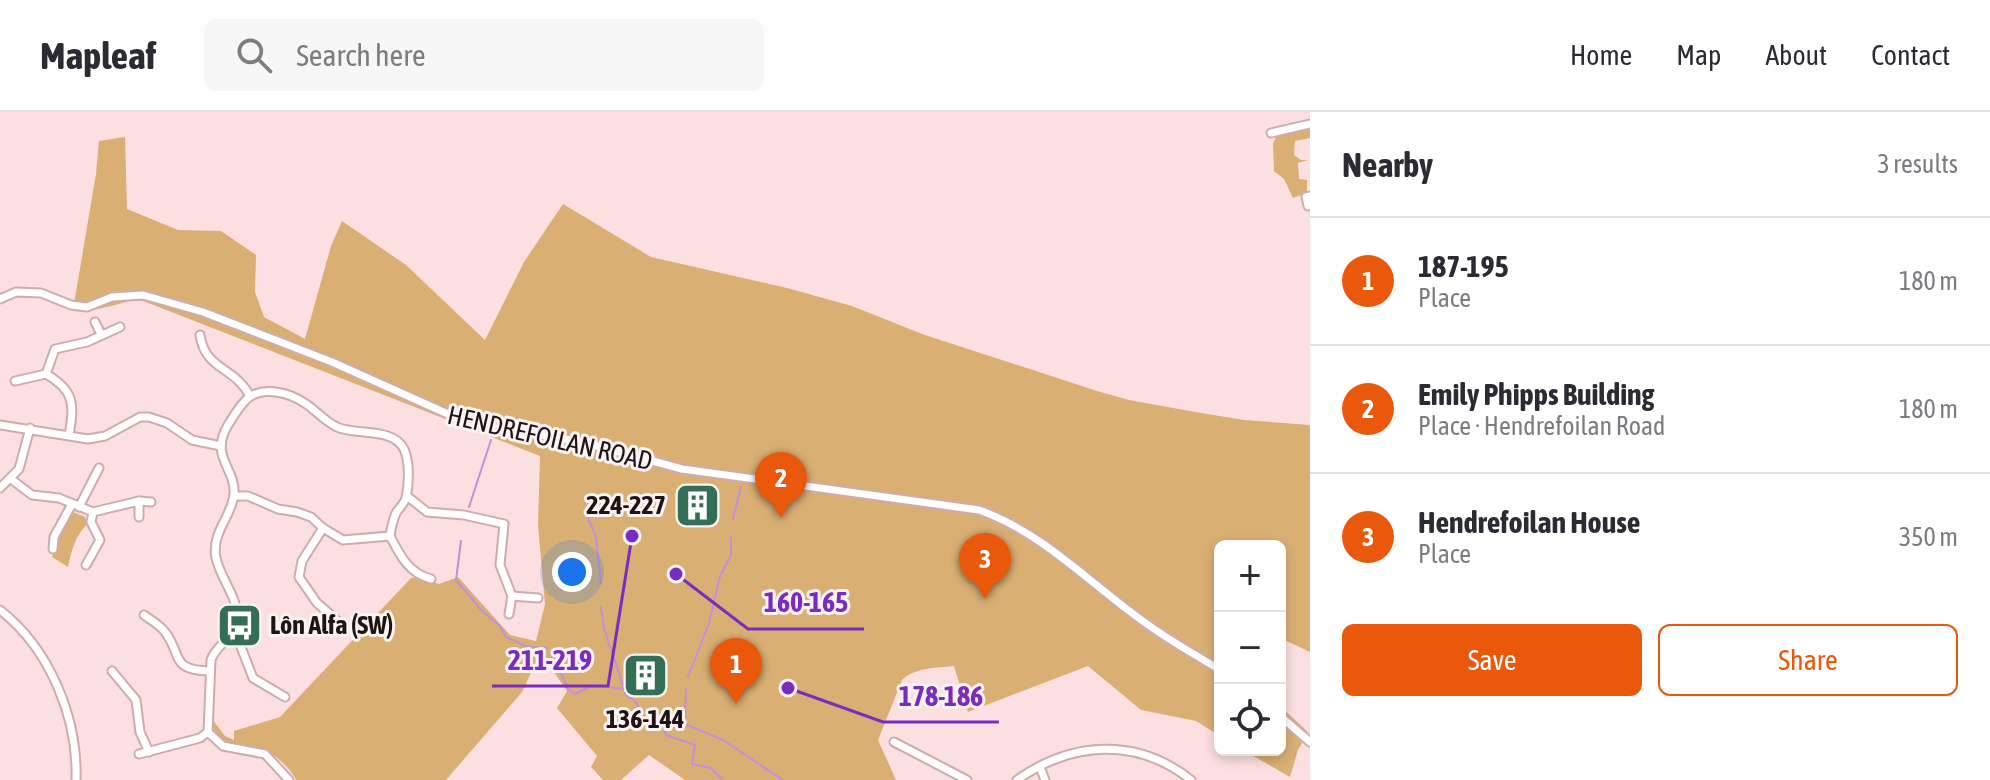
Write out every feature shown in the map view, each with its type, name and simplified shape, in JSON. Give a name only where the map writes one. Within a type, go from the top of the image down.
[{"type":"street","points":[[1271,133],[1310,124]]},
{"type":"street","points":[[1308,206],[1306,197],[1310,196]]},
{"type":"street","name":"HENDREFOILAN ROAD","points":[[0,299],[16,292],[41,293],[71,305],[87,307],[112,297],[143,295],[203,312],[332,362],[468,423],[583,442],[682,469],[979,510],[1000,518],[1059,554],[1147,624],[1214,666]]},
{"type":"street","points":[[95,322],[101,334]]},
{"type":"street","points":[[46,374],[55,349],[87,342],[120,327]]},
{"type":"street","points":[[200,335],[208,358],[242,381],[250,396]]},
{"type":"street","points":[[191,349],[202,347]]},
{"type":"street","points":[[15,381],[46,374],[62,383],[71,399],[73,417],[69,435]]},
{"type":"street","points":[[289,780],[265,754],[223,746],[208,732],[210,671],[214,652],[230,636],[237,623],[237,613],[219,568],[215,546],[219,528],[234,496],[221,446],[228,426],[250,396],[266,392],[288,393],[335,426],[398,441],[405,451],[407,463],[407,496],[397,511],[390,536],[401,558],[411,570],[425,579]]},
{"type":"street","points":[[0,425],[88,439],[105,436],[131,421],[149,417],[167,423],[192,440],[221,446]]},
{"type":"street","points":[[0,488],[11,479],[23,457],[30,428]]},
{"type":"street","points":[[53,549],[54,537],[99,468]]},
{"type":"street","points":[[11,479],[32,495],[59,498],[93,512],[139,501],[151,502]]},
{"type":"street","points":[[234,496],[248,496],[278,509],[311,517],[343,540],[390,536]]},
{"type":"street","points":[[407,496],[427,512],[464,515],[504,524],[500,565],[512,596],[509,614]]},
{"type":"street","points":[[139,501],[139,517]]},
{"type":"street","points":[[86,565],[100,540],[91,522],[93,512]]},
{"type":"street","points":[[323,528],[302,561],[299,577],[317,603],[347,629]]},
{"type":"street","points":[[512,596],[538,598]]},
{"type":"street","points":[[0,610],[26,636],[48,667],[68,714],[77,759],[76,780]]},
{"type":"street","points":[[144,615],[167,634],[175,657],[184,665],[194,671],[210,671]]},
{"type":"street","points":[[325,626],[334,618]]},
{"type":"street","points":[[230,636],[239,642],[253,678],[285,697]]},
{"type":"street","points":[[112,671],[136,700],[140,732],[149,752]]},
{"type":"street","points":[[1286,721],[1310,742]]},
{"type":"street","points":[[139,754],[200,738],[208,732]]},
{"type":"street","points":[[894,742],[967,780]]},
{"type":"street","points":[[1017,780],[1083,750],[1105,748],[1175,767],[1191,780]]},
{"type":"street","points":[[1040,767],[1045,780]]},
{"type":"shaded area","points":[[1310,127],[1310,138],[1295,141],[1294,155],[1308,160],[1298,163],[1299,179],[1307,180],[1307,193],[1293,198],[1284,179],[1274,171],[1273,143],[1276,137]]},
{"type":"shaded area","points":[[125,137],[127,209],[178,230],[221,231],[256,255],[255,292],[264,317],[305,339],[331,246],[342,221],[406,265],[485,340],[524,262],[563,204],[651,257],[852,306],[922,334],[1097,391],[1129,400],[1244,420],[1310,425],[1310,652],[1286,641],[1286,540],[1214,540],[1214,732],[1196,721],[1141,710],[1088,666],[968,712],[954,666],[920,670],[902,680],[878,740],[896,780],[685,780],[649,755],[621,780],[603,780],[591,767],[597,756],[557,708],[567,691],[542,655],[522,692],[446,780],[296,780],[287,767],[269,752],[230,743],[217,736],[212,719],[225,736],[234,740],[234,731],[280,717],[411,578],[439,584],[458,577],[510,635],[536,641],[545,604],[538,526],[540,456],[138,299],[96,309],[73,310],[99,141]]},
{"type":"shaded area","points":[[73,512],[85,517],[87,524],[76,539],[68,567],[52,557],[62,529]]},
{"type":"shaded area","points":[[1286,712],[1308,732],[1298,750],[1290,777],[1253,756],[1286,756]]},
{"type":"waterway","points":[[469,507],[491,440]]},
{"type":"waterway","points":[[733,519],[741,487]]},
{"type":"waterway","points":[[588,518],[596,537],[601,583]]},
{"type":"waterway","points":[[688,677],[709,623],[720,576],[731,555],[731,537]]},
{"type":"waterway","points":[[461,541],[456,580],[482,611],[500,626],[506,637],[528,647],[547,648]]},
{"type":"waterway","points":[[601,607],[604,628],[624,689]]},
{"type":"waterway","points":[[551,653],[569,690],[575,694],[593,685],[624,689],[639,708],[660,718],[666,735],[695,745],[692,764],[711,768],[723,780]]},
{"type":"waterway","points":[[686,689],[685,724],[723,740],[783,780]]},
{"type":"place","name":"224-227","points":[[697,505]]},
{"type":"place","name":"Emily Phipps Building","points":[[781,518]]},
{"type":"place","name":"211-219","points":[[632,536]]},
{"type":"place","name":"160-165","points":[[676,574]]},
{"type":"place","name":"Hendrefoilan House","points":[[985,599]]},
{"type":"place","name":"Lôn Alfa (SW)","points":[[239,625]]},
{"type":"place","name":"136-144","points":[[645,676]]},
{"type":"place","name":"178-186","points":[[788,688]]},
{"type":"place","name":"187-195","points":[[736,704]]}]
